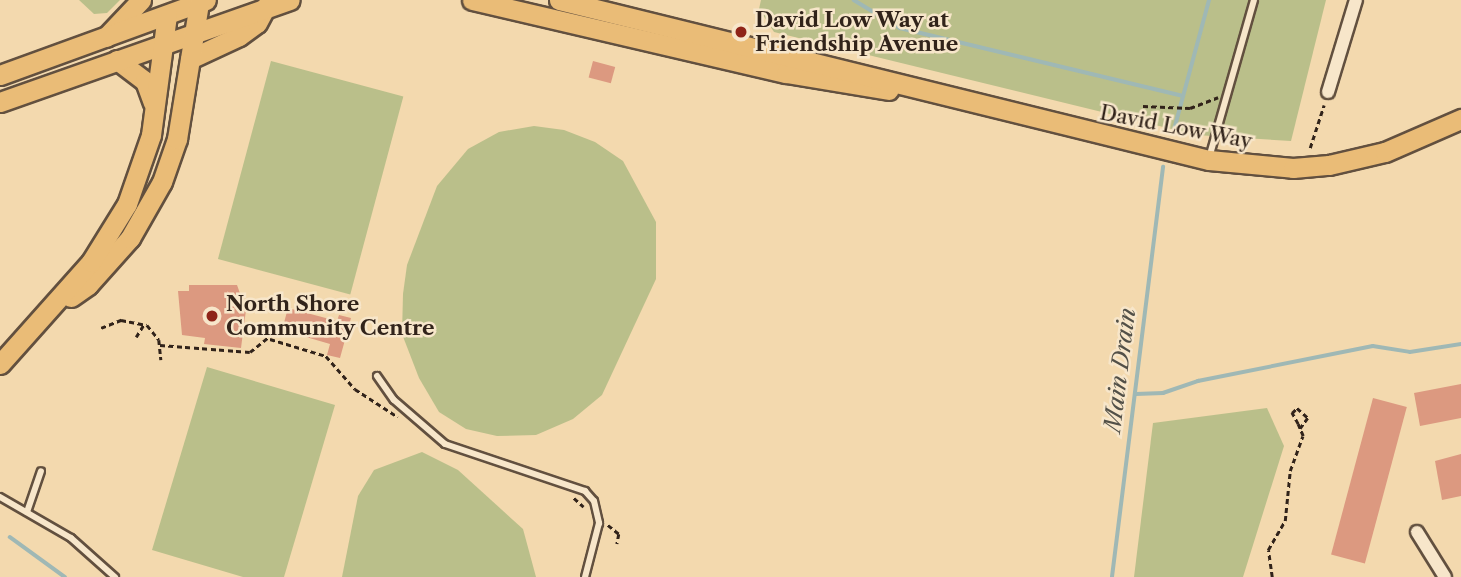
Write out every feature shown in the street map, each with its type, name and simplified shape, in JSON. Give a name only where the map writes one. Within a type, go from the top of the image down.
[{"type":"main road","points":[[106,37],[141,0]]},
{"type":"main road","points":[[0,102],[266,6],[290,0]]},
{"type":"main road","name":"David Low Way","points":[[472,0],[788,65]]},
{"type":"main road","name":"David Low Way","points":[[559,0],[885,90],[921,91],[1209,160],[1293,168],[1329,165],[1385,152],[1461,119]]},
{"type":"main road","points":[[0,75],[203,2]]},
{"type":"main road","points":[[57,303],[81,291],[113,259],[152,201],[177,139],[193,33],[203,2]]},
{"type":"main road","points":[[190,59],[239,36],[257,23],[266,6]]},
{"type":"main road","points":[[0,364],[57,303],[127,204],[156,111],[167,15]]},
{"type":"main road","points":[[117,60],[145,80],[156,111]]},
{"type":"street","points":[[1328,92],[1356,0]]},
{"type":"street","points":[[1417,532],[1445,577]]},
{"type":"lane","points":[[1209,160],[1254,0]]},
{"type":"lane","points":[[377,376],[394,400],[444,444],[585,491],[594,501],[599,523],[585,577]]},
{"type":"lane","points":[[27,512],[41,471]]},
{"type":"lane","points":[[0,497],[3,502],[27,512],[71,538],[115,577]]},
{"type":"path","points":[[1143,106],[1183,108],[1230,91]]},
{"type":"path","points":[[1310,148],[1328,92]]},
{"type":"path","points":[[102,328],[114,321],[144,324],[160,345],[161,360]]},
{"type":"path","points":[[136,337],[144,324]]},
{"type":"path","points":[[160,345],[250,352],[279,328]]},
{"type":"path","points":[[1272,577],[1268,550],[1285,521],[1285,496],[1301,450],[1300,429],[1292,413],[1297,408],[1308,418],[1300,429]]},
{"type":"path","points":[[606,523],[619,534],[617,544]]},
{"type":"green space","points":[[79,0],[120,0],[107,13],[94,14]]},
{"type":"green space","points":[[761,0],[1326,0],[1291,141],[1196,135],[774,32],[759,9]]},
{"type":"green space","points":[[271,61],[403,96],[350,294],[218,259]]},
{"type":"green space","points":[[534,126],[564,130],[595,142],[623,161],[656,222],[656,279],[602,395],[573,419],[536,435],[497,436],[466,429],[439,412],[419,378],[402,334],[403,294],[407,265],[437,186],[468,149],[499,132]]},
{"type":"green space","points":[[207,367],[335,405],[284,577],[243,577],[152,550]]},
{"type":"green space","points":[[1267,408],[1284,446],[1243,577],[1134,577],[1153,423]]},
{"type":"green space","points":[[422,452],[458,470],[523,529],[536,577],[342,577],[358,496],[374,470]]},
{"type":"building","points":[[593,61],[615,67],[611,83],[589,77]]},
{"type":"building","name":"North Shore Community Centre","points":[[189,285],[237,285],[246,310],[241,348],[204,344],[205,338],[182,335],[178,291],[189,291]]},
{"type":"building","points":[[288,308],[337,321],[339,315],[351,318],[340,358],[327,355],[330,344],[282,330]]},
{"type":"building","points":[[1461,384],[1461,418],[1420,426],[1414,393]]},
{"type":"building","points":[[1373,398],[1407,407],[1365,564],[1331,554]]},
{"type":"building","points":[[1461,454],[1461,496],[1442,500],[1435,461]]},
{"type":"waterway","points":[[854,0],[900,28],[1183,96]]},
{"type":"waterway","name":"Main Drain","points":[[1174,130],[1209,0]]},
{"type":"waterway","name":"Main Drain","points":[[1112,577],[1163,167]]},
{"type":"waterway","points":[[1136,394],[1163,393],[1198,381],[1373,346],[1410,352],[1461,344]]},
{"type":"waterway","points":[[10,537],[65,577]]},
{"type":"place","name":"David Low Way at Friendship Avenue","points":[[741,32]]},
{"type":"place","name":"North Shore Community Centre","points":[[212,316]]}]
